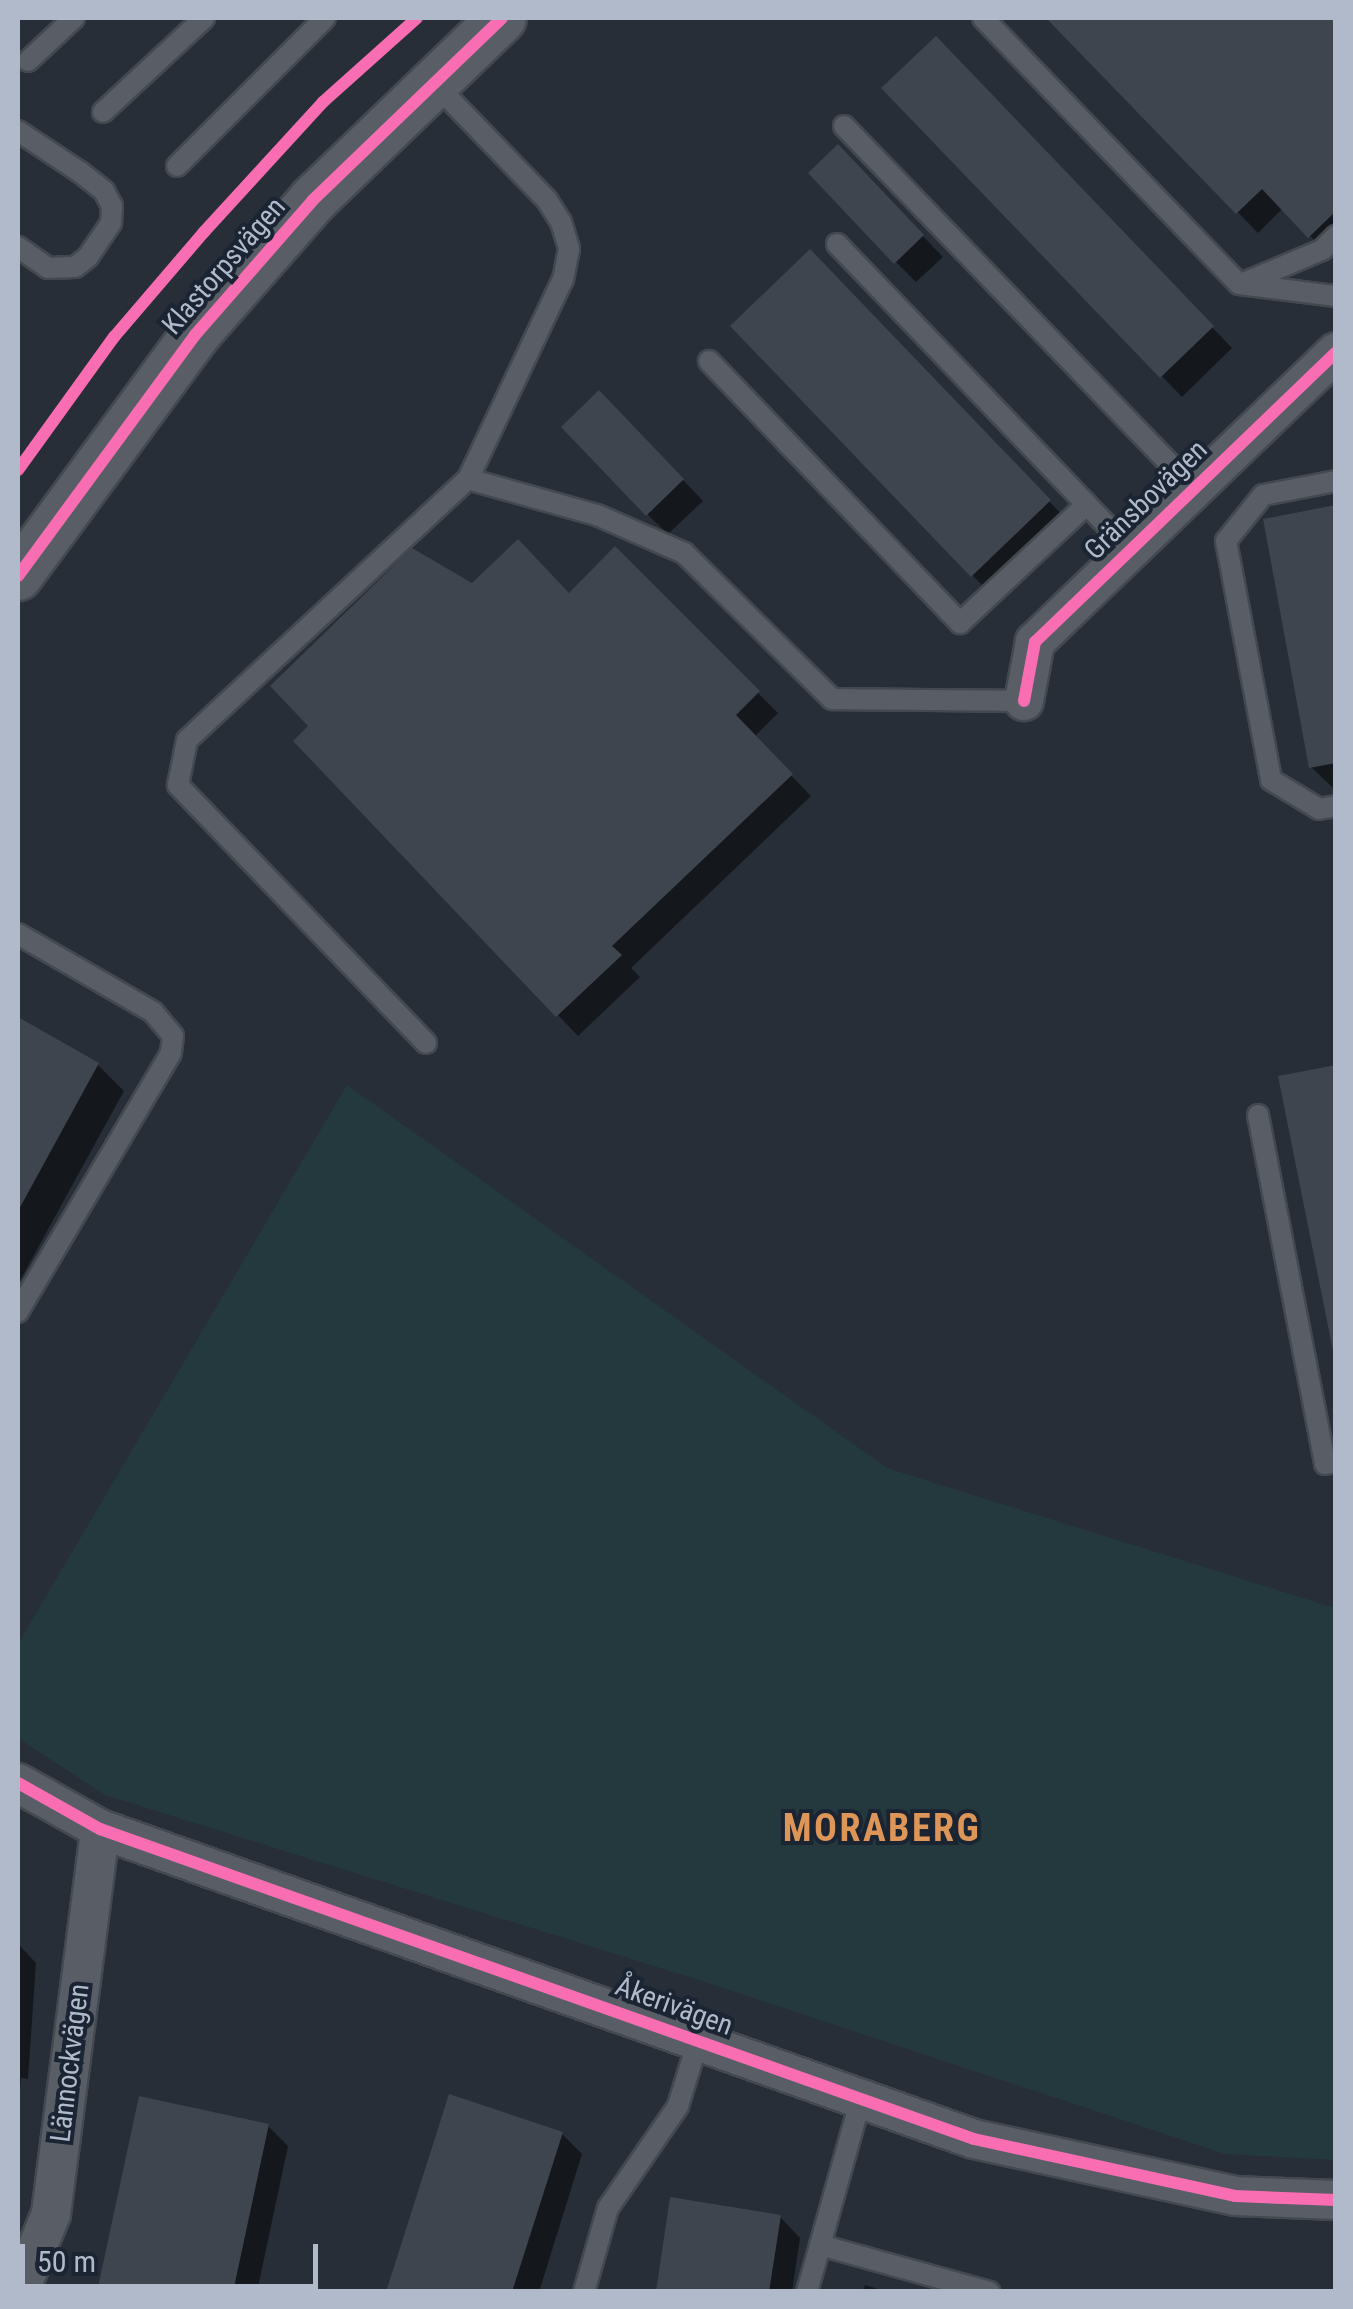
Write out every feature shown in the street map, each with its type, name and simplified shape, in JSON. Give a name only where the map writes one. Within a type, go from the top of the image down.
[{"type":"street","name":"Klastorpsvägen","points":[[18,576],[196,335],[314,200],[502,18]]},
{"type":"street","name":"Gränsbovägen","points":[[1024,701],[1035,642],[1336,352]]},
{"type":"street","name":"Åkerivägen","points":[[18,1784],[100,1828],[974,2139],[1236,2196],[1336,2200]]},
{"type":"street","name":"Lännockvägen","points":[[19,2292],[50,2214],[100,1828]]},
{"type":"lane","points":[[28,61],[74,18]]},
{"type":"lane","points":[[102,112],[204,18]]},
{"type":"lane","points":[[177,166],[325,18]]},
{"type":"lane","points":[[983,18],[1239,284],[1336,296]]},
{"type":"lane","points":[[426,1042],[178,785],[186,740],[468,479],[562,279],[569,249],[561,222],[547,200],[434,83]]},
{"type":"lane","points":[[844,126],[1194,489]]},
{"type":"lane","points":[[18,131],[92,182],[112,206],[111,224],[88,257],[75,267],[48,268],[18,247]]},
{"type":"lane","points":[[1239,284],[1322,250],[1336,236]]},
{"type":"lane","points":[[836,244],[1130,550]]},
{"type":"lane","points":[[708,361],[960,623],[1086,505]]},
{"type":"lane","points":[[468,479],[597,516],[684,553],[832,698],[1024,701]]},
{"type":"lane","points":[[1336,481],[1262,495],[1226,542],[1271,780],[1320,809],[1336,806]]},
{"type":"lane","points":[[18,934],[152,1012],[173,1036],[171,1053],[18,1312]]},
{"type":"lane","points":[[1258,1115],[1325,1464],[1336,1462]]},
{"type":"lane","points":[[584,2292],[608,2208],[678,2106],[698,2041]]},
{"type":"lane","points":[[807,2292],[861,2099]]},
{"type":"lane","points":[[820,2246],[990,2292]]},
{"type":"green space","points":[[347,1085],[887,1468],[1335,1608],[1335,2160],[1225,2154],[705,1982],[105,1795],[18,1738],[18,1644]]},
{"type":"building","points":[[1046,18],[1336,18],[1336,211],[1308,238],[1262,189],[1236,214]]},
{"type":"building","points":[[936,36],[1214,326],[1160,378],[881,88]]},
{"type":"building","points":[[838,144],[924,235],[894,264],[808,173]]},
{"type":"building","points":[[810,249],[1051,500],[971,577],[730,326]]},
{"type":"building","points":[[599,390],[684,479],[646,516],[561,427]]},
{"type":"building","points":[[1336,505],[1336,763],[1309,768],[1263,519]]},
{"type":"building","points":[[518,539],[569,593],[615,546],[760,691],[736,715],[793,774],[612,946],[622,955],[556,1017],[293,741],[308,726],[270,686],[412,548],[472,583]]},
{"type":"building","points":[[18,1017],[99,1063],[18,1211]]},
{"type":"building","points":[[1336,1065],[1336,1356],[1334,1356],[1278,1076]]},
{"type":"building","points":[[449,2094],[563,2132],[512,2292],[386,2292]]},
{"type":"building","points":[[139,2096],[269,2124],[233,2292],[97,2292]]},
{"type":"building","points":[[670,2197],[781,2215],[769,2292],[656,2292]]},
{"type":"cycle path","points":[[18,470],[114,337],[204,232],[323,102],[417,18]]},
{"type":"cycle path","points":[[18,576],[195,335],[313,200],[502,18]]},
{"type":"cycle path","points":[[1024,701],[1035,642],[1336,352]]},
{"type":"cycle path","points":[[18,1783],[100,1829],[974,2139],[1235,2196],[1336,2200]]},
{"type":"district","name":"MORABERG","points":[[882,1829]]}]
